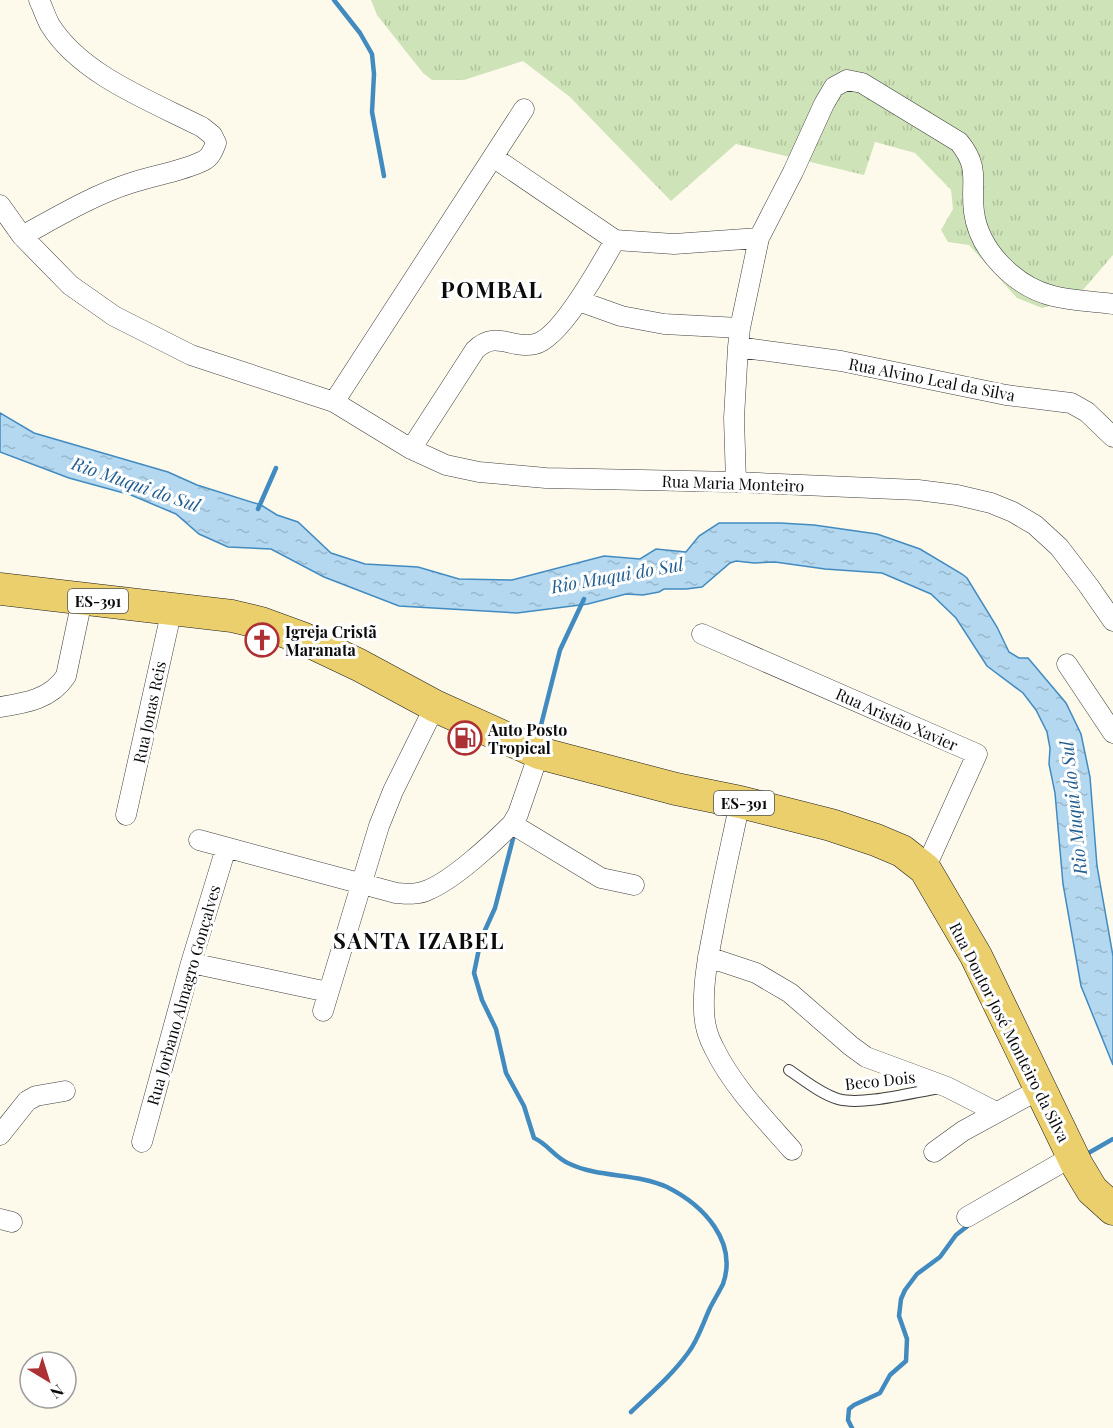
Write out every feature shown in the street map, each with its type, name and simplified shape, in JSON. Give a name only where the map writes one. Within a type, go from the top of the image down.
[{"type":"main road","name":"ES-391","points":[[0,589],[184,611]]},
{"type":"main road","name":"Rua Doutor José Monteiro da Silva","points":[[184,611],[232,616],[261,623],[302,638],[359,665],[435,706],[538,753],[676,789],[740,802],[831,825],[902,851],[925,869],[976,956],[1073,1156],[1092,1190],[1113,1209]]},
{"type":"street","points":[[22,236],[79,205],[129,183],[184,169],[205,160],[213,151],[216,143],[212,135],[202,126],[95,71],[72,52],[50,25],[39,0]]},
{"type":"street","points":[[736,482],[734,418],[739,337],[759,238],[824,104],[834,87],[847,80],[862,83],[959,142],[973,163],[974,213],[982,239],[1005,269],[1028,286],[1053,296],[1113,304]]},
{"type":"street","points":[[326,399],[524,109]]},
{"type":"street","points":[[493,157],[615,240],[674,244],[759,238]]},
{"type":"street","name":"Rua Maria Monteiro","points":[[0,205],[22,236],[70,285],[114,316],[191,355],[326,399],[411,449],[446,465],[478,472],[546,478],[736,482],[918,490],[957,495],[992,503],[1035,525],[1059,547],[1113,621]]},
{"type":"street","points":[[411,449],[475,350],[483,342],[492,340],[534,345],[544,341],[579,301],[615,240]]},
{"type":"street","name":"Rua Alvino Leal da Silva","points":[[579,301],[621,316],[739,337],[841,361],[1006,395],[1071,403],[1087,412],[1113,437]]},
{"type":"street","points":[[0,707],[44,698],[61,684],[66,676],[82,600]]},
{"type":"street","name":"Rua Jonas Reis","points":[[126,815],[184,611]]},
{"type":"street","name":"Rua Aristão Xavier","points":[[702,634],[977,754],[925,869]]},
{"type":"street","points":[[1067,664],[1113,733]]},
{"type":"street","points":[[323,1011],[360,883],[393,791],[435,706]]},
{"type":"street","points":[[199,840],[396,893],[414,894],[427,891],[444,882],[512,824],[518,814],[538,753]]},
{"type":"street","points":[[740,802],[705,973],[704,1011],[714,1048],[744,1095],[792,1150]]},
{"type":"street","points":[[512,824],[601,878],[634,885]]},
{"type":"street","name":"Rua Jorbano Almagro Gonçalves","points":[[142,1142],[191,963],[226,848]]},
{"type":"street","points":[[708,957],[756,973],[790,993],[866,1057],[946,1087],[996,1112]]},
{"type":"street","points":[[191,963],[327,992]]},
{"type":"street","points":[[934,1152],[963,1131],[1040,1089]]},
{"type":"street","points":[[0,1135],[27,1101],[36,1096],[65,1091]]},
{"type":"street","points":[[967,1217],[1073,1156]]},
{"type":"lane","name":"Beco Dois","points":[[789,1070],[831,1097],[840,1100],[869,1100],[946,1087]]},
{"type":"green space","points":[[371,0],[1113,0],[1113,255],[1076,298],[1042,308],[1017,298],[969,245],[948,242],[941,230],[953,209],[951,190],[915,153],[875,142],[864,175],[736,144],[671,201],[570,97],[523,61],[464,80],[432,80],[423,73],[377,15]]},
{"type":"water","name":"Rio Muqui do Sul","points":[[0,413],[34,433],[168,472],[197,485],[261,505],[277,515],[298,522],[331,553],[365,564],[418,567],[459,579],[512,580],[604,556],[640,559],[656,549],[686,552],[699,536],[719,523],[814,525],[877,534],[920,549],[967,578],[997,627],[1009,652],[1019,658],[1028,658],[1066,703],[1081,734],[1090,777],[1097,866],[1113,956],[1113,1065],[1081,986],[1063,884],[1047,732],[1036,710],[1023,693],[987,666],[956,618],[931,594],[882,573],[825,569],[775,562],[736,561],[730,563],[702,587],[664,589],[643,595],[626,594],[588,604],[517,613],[399,606],[324,577],[271,549],[228,547],[199,534],[176,514],[131,495],[69,478],[0,452]]},
{"type":"waterway","points":[[334,0],[360,33],[372,54],[374,74],[372,112],[384,176]]},
{"type":"waterway","points":[[258,509],[276,468]]},
{"type":"waterway","name":"Rio Muqui do Sul","points":[[537,741],[560,650],[584,599]]},
{"type":"waterway","points":[[515,831],[495,908],[481,939],[474,973],[482,1000],[496,1029],[506,1073],[524,1106],[534,1138],[570,1164],[593,1172],[643,1179],[667,1187],[704,1214],[714,1226],[726,1253],[723,1284],[692,1348],[668,1376],[631,1412]]},
{"type":"waterway","points":[[1085,1155],[1113,1139]]},
{"type":"waterway","points":[[852,1428],[848,1420],[849,1409],[880,1393],[890,1375],[906,1361],[907,1339],[899,1316],[901,1299],[905,1290],[917,1274],[940,1257],[956,1235],[970,1224]]},
{"type":"place","name":"Igreja Cristã Maranata","points":[[262,640]]},
{"type":"place","name":"Auto Posto Tropical","points":[[465,738]]},
{"type":"district","name":"POMBAL","points":[[492,289]]},
{"type":"district","name":"SANTA IZABEL","points":[[419,940]]}]
